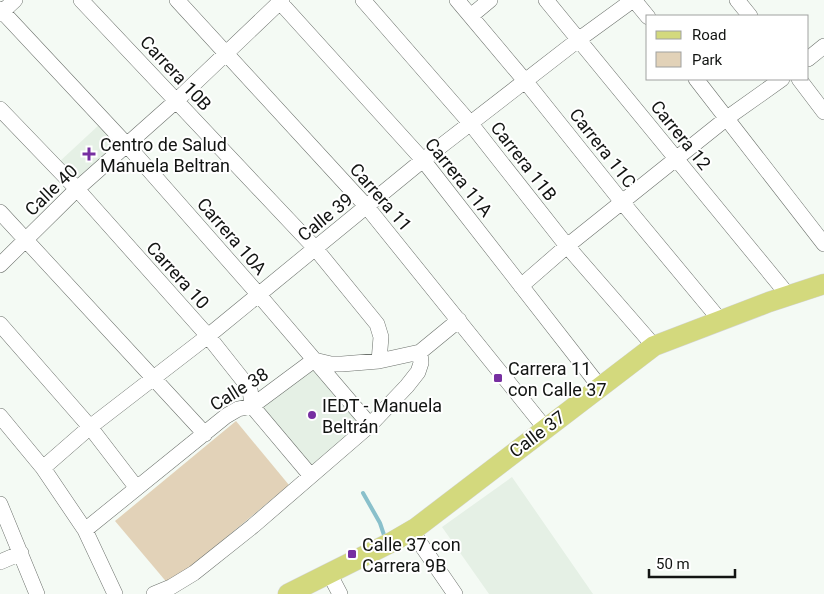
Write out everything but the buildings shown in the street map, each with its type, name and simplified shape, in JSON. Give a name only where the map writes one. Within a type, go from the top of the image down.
[{"type":"main road","name":"Calle 37","points":[[288,594],[392,542],[411,530],[654,346],[788,295],[824,284]]},
{"type":"street","points":[[1,12],[15,0]]},
{"type":"street","name":"Carrera 10B","points":[[81,0],[315,248],[377,324],[380,337],[379,361]]},
{"type":"street","name":"Carrera 11","points":[[177,0],[367,207],[545,428]]},
{"type":"street","name":"Carrera 11B","points":[[364,0],[471,124],[567,246],[654,346]]},
{"type":"street","name":"Carrera 11C","points":[[457,0],[472,15],[622,202],[720,320]]},
{"type":"street","points":[[472,15],[490,0]]},
{"type":"street","name":"Carrera 12","points":[[546,0],[788,295]]},
{"type":"street","points":[[634,0],[646,15]]},
{"type":"street","name":"Calle 39","points":[[43,468],[90,427],[208,336],[423,160],[578,40],[634,0]]},
{"type":"street","points":[[737,0],[749,15]]},
{"type":"street","name":"Calle 40","points":[[0,265],[77,189],[227,54],[280,1]]},
{"type":"street","name":"Carrera 11A","points":[[280,1],[423,160],[600,386]]},
{"type":"street","name":"Carrera 10A","points":[[1,12],[127,145],[370,425]]},
{"type":"street","points":[[809,58],[824,46]]},
{"type":"street","points":[[697,80],[824,244]]},
{"type":"street","points":[[521,286],[567,246],[727,118],[781,80]]},
{"type":"street","points":[[800,80],[824,112]]},
{"type":"street","name":"Carrera 10","points":[[0,109],[77,189],[208,336],[250,388],[252,406],[311,476]]},
{"type":"street","points":[[0,212],[205,434]]},
{"type":"street","points":[[314,360],[331,364],[342,364],[379,361],[420,352],[459,320]]},
{"type":"street","points":[[0,324],[90,427],[136,487]]},
{"type":"street","points":[[154,594],[171,587],[194,573],[370,425],[418,372],[421,363],[420,352]]},
{"type":"street","name":"Calle 38","points":[[85,530],[226,416],[252,406],[314,360]]},
{"type":"street","points":[[0,416],[43,468],[85,530],[115,594]]},
{"type":"street","points":[[0,504],[37,594]]},
{"type":"street","points":[[411,530],[455,594]]},
{"type":"street","points":[[0,562],[21,553]]},
{"type":"street","points":[[328,573],[340,594]]},
{"type":"shaded area","name":"Centro de Salud Manuela Beltran","points":[[100,124],[120,146],[79,183],[59,162]]},
{"type":"shaded area","name":"IEDT - Manuela Beltrán","points":[[313,364],[363,422],[310,467],[261,407]]},
{"type":"shaded area","points":[[512,477],[593,594],[489,594],[442,527]]},
{"type":"green space","points":[[236,421],[289,485],[169,585],[115,521]]},
{"type":"waterway","points":[[363,493],[380,523],[385,538]]},
{"type":"place","name":"Centro de Salud Manuela Beltran","points":[[89,154]]},
{"type":"place","name":"Carrera 11 con Calle 37","points":[[498,378]]},
{"type":"place","name":"IEDT - Manuela Beltrán","points":[[312,415]]},
{"type":"place","name":"Calle 37 con Carrera 9B","points":[[352,554]]}]
